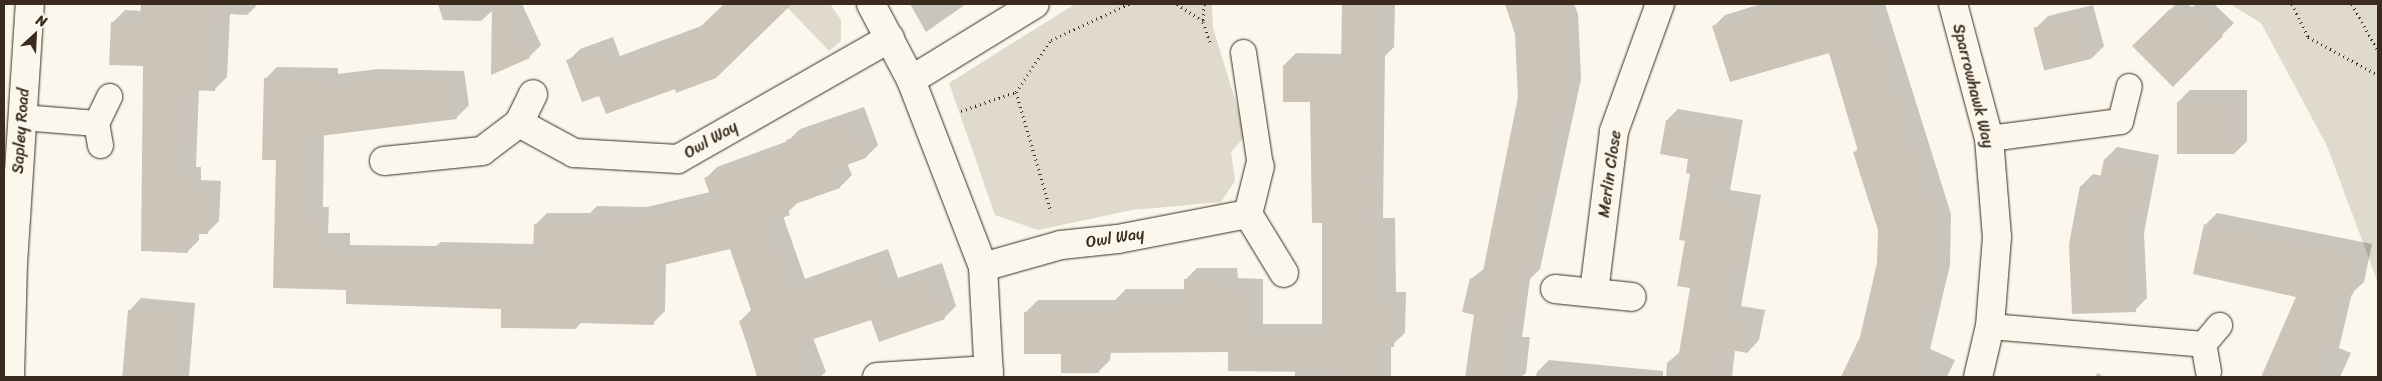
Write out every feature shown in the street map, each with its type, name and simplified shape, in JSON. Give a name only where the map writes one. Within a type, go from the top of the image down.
[{"type":"street","name":"Sapley Road","points":[[10,377],[22,117],[30,4]]},
{"type":"street","points":[[872,4],[911,80],[983,267],[989,374],[877,377]]},
{"type":"street","points":[[911,80],[1035,4]]},
{"type":"street","name":"Merlin Close","points":[[1594,292],[1614,131],[1660,4]]},
{"type":"street","name":"Sparrowhawk Way","points":[[1953,4],[1989,138],[1997,237],[1990,326],[1978,377]]},
{"type":"street","name":"Owl Way","points":[[519,123],[574,153],[678,159],[890,38]]},
{"type":"street","points":[[384,161],[482,150],[519,123],[533,94]]},
{"type":"street","points":[[1260,166],[1248,214],[1284,273]]},
{"type":"street","name":"Owl Way","points":[[983,267],[1061,245],[1118,239],[1248,214]]},
{"type":"street","points":[[1555,289],[1632,297]]},
{"type":"lane","points":[[1243,52],[1260,166]]},
{"type":"lane","points":[[1989,138],[2120,121],[2129,86]]},
{"type":"lane","points":[[22,117],[98,134],[109,96]]},
{"type":"lane","points":[[1990,326],[2203,344]]},
{"type":"lane","points":[[2203,344],[2219,326]]},
{"type":"lane","points":[[2203,344],[2208,371]]},
{"type":"path","points":[[927,123],[1016,92],[1051,40],[1129,4]]},
{"type":"path","points":[[1177,4],[1204,22]]},
{"type":"path","points":[[2292,4],[2308,37],[2378,75]]},
{"type":"path","points":[[2352,4],[2378,51]]},
{"type":"path","points":[[1016,92],[1061,245]]},
{"type":"shaded area","points":[[784,4],[830,4],[841,20],[841,41],[829,51]]},
{"type":"shaded area","points":[[1075,4],[1212,4],[1213,28],[1246,135],[1231,152],[1235,181],[1221,202],[1132,210],[1038,230],[995,215],[949,83]]},
{"type":"shaded area","points":[[2230,4],[2378,4],[2378,283],[2327,146],[2261,23]]},
{"type":"building","points":[[141,4],[219,4],[215,91],[188,90],[185,179],[190,179],[190,192],[209,192],[208,234],[188,234],[188,253],[141,251],[143,66],[109,65],[111,22],[140,23]]},
{"type":"building","points":[[492,4],[505,4],[530,58],[491,75]]},
{"type":"building","points":[[724,4],[792,4],[716,78],[676,93],[675,89],[606,114],[599,96],[582,102],[566,60],[601,48],[608,67],[691,36]]},
{"type":"building","points":[[1342,4],[1383,4],[1383,60],[1373,60],[1372,229],[1384,229],[1384,304],[1394,304],[1394,347],[1379,347],[1379,377],[1335,377],[1335,372],[1228,371],[1228,352],[1099,353],[1099,373],[1061,373],[1061,354],[1024,354],[1024,312],[1113,312],[1113,301],[1184,300],[1184,279],[1226,279],[1226,290],[1252,290],[1252,336],[1322,336],[1322,223],[1312,223],[1310,102],[1283,102],[1283,65],[1341,66]]},
{"type":"building","points":[[1505,4],[1566,4],[1569,92],[1528,282],[1520,280],[1508,377],[1465,377],[1474,315],[1462,312],[1470,278],[1481,281],[1518,97],[1515,34]]},
{"type":"building","points":[[1785,4],[1870,4],[1940,227],[1938,277],[1915,377],[1841,377],[1860,337],[1877,263],[1878,230],[1853,152],[1858,151],[1829,53],[1730,82],[1712,26]]},
{"type":"building","points":[[2192,6],[2223,36],[2173,87],[2132,46],[2170,9],[2179,19]]},
{"type":"building","points":[[2081,16],[2092,59],[2044,71],[2033,28]]},
{"type":"building","points":[[264,78],[327,80],[327,85],[365,81],[452,82],[457,119],[312,137],[311,219],[318,219],[317,244],[338,244],[338,256],[427,258],[427,253],[533,256],[534,224],[584,225],[584,218],[634,219],[712,200],[704,178],[789,147],[786,140],[852,118],[866,158],[833,170],[840,188],[787,207],[790,215],[769,223],[793,290],[876,260],[886,289],[930,274],[945,319],[879,342],[871,320],[799,344],[811,377],[758,377],[739,321],[753,316],[730,249],[655,267],[654,325],[577,323],[576,329],[501,328],[501,309],[346,304],[346,290],[273,288],[276,160],[262,160]]},
{"type":"building","points":[[2177,102],[2235,102],[2235,154],[2177,154]]},
{"type":"building","points":[[1666,120],[1732,131],[1719,201],[1750,207],[1730,318],[1754,321],[1748,353],[1725,349],[1722,377],[1675,377],[1690,288],[1677,286],[1685,241],[1679,240],[1690,174],[1686,173],[1688,159],[1660,154]]},
{"type":"building","points":[[2104,159],[2148,167],[2132,246],[2136,312],[2072,314],[2069,244],[2080,186],[2098,189]]},
{"type":"building","points":[[2204,224],[2361,255],[2353,295],[2344,293],[2324,377],[2261,377],[2296,297],[2193,274]]},
{"type":"building","points":[[128,310],[183,315],[177,377],[122,377]]}]
